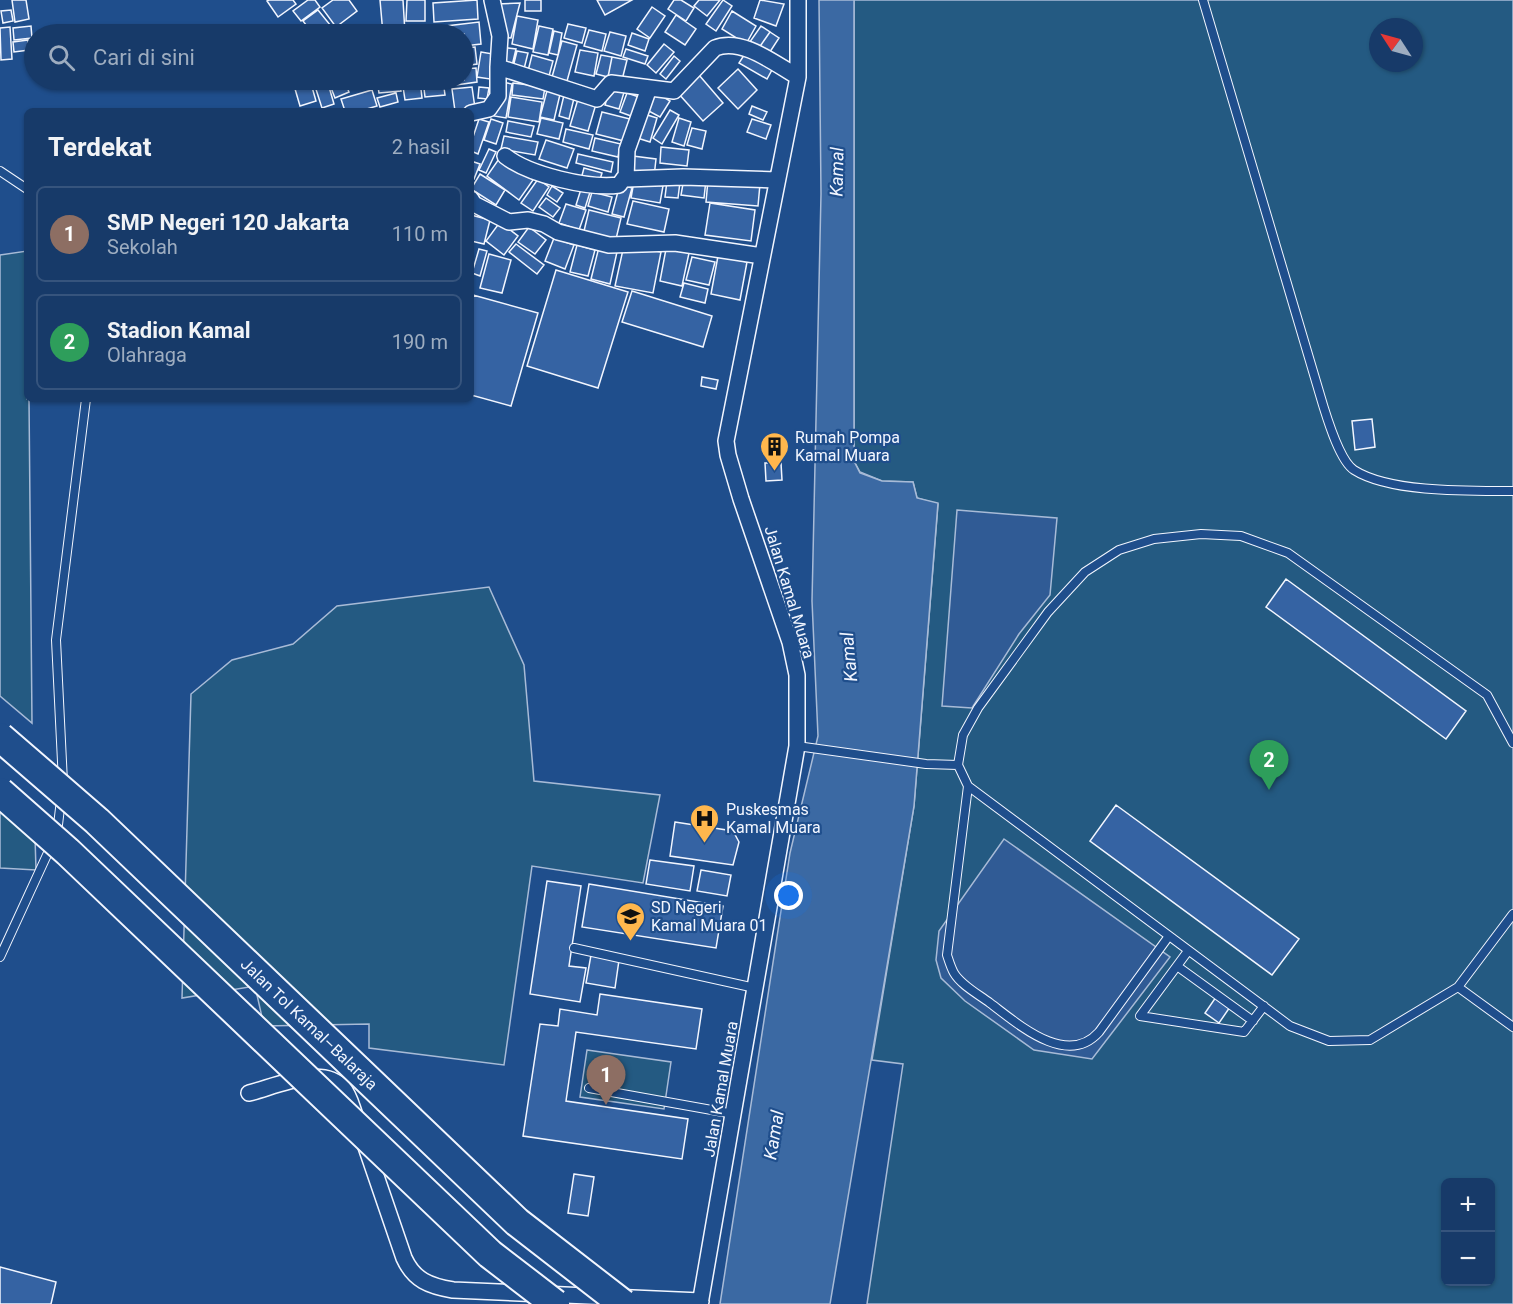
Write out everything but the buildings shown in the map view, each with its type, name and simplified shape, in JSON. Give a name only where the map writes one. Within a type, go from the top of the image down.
[{"type":"highway","name":"Jalan Tol Kamal–Balaraja","points":[[0,737],[97,821],[517,1222],[623,1304]]},
{"type":"highway","points":[[0,792],[68,852],[490,1254],[555,1304]]},
{"type":"street","points":[[474,112],[489,109],[498,96],[500,36],[492,0]]},
{"type":"street","name":"Jalan Kamal Muara","points":[[700,1302],[755,988],[804,746],[797,675],[790,642],[741,499],[727,448],[798,77],[798,0]]},
{"type":"street","points":[[498,67],[597,99],[611,83],[674,91],[679,89],[715,48],[722,45],[746,48],[798,77]]},
{"type":"street","points":[[505,156],[526,169],[565,182],[619,185],[624,178],[627,150],[649,88]]},
{"type":"street","points":[[624,178],[777,180]]},
{"type":"street","points":[[474,204],[509,222],[528,220],[544,224],[558,232],[609,245],[675,243],[762,256]]},
{"type":"street","points":[[249,1093],[316,1077],[333,1080],[344,1089],[404,1258],[410,1271],[426,1283],[453,1290],[700,1302]]},
{"type":"lane","points":[[1203,0],[1323,405],[1334,437],[1353,470],[1386,482],[1449,490],[1513,491]]},
{"type":"lane","points":[[0,171],[24,187]]},
{"type":"lane","points":[[0,957],[58,830],[64,773],[57,640],[86,402]]},
{"type":"lane","points":[[1513,743],[1487,695],[1288,554],[1241,536],[1201,534],[1154,539],[1119,550],[1085,572],[1048,612],[978,708],[963,735],[958,765],[968,786],[1188,951],[1290,1026],[1329,1041],[1370,1040],[1458,987],[1513,914]]},
{"type":"lane","points":[[804,746],[926,764],[958,765]]},
{"type":"lane","points":[[968,786],[947,955],[954,974],[1001,1011],[1029,1032],[1047,1041],[1068,1046],[1088,1043],[1100,1032],[1168,936]]},
{"type":"lane","points":[[574,948],[755,988]]},
{"type":"lane","points":[[1188,951],[1140,1016],[1244,1032],[1264,1006]]},
{"type":"lane","points":[[1177,966],[1253,1021]]},
{"type":"lane","points":[[1458,987],[1513,1027]]},
{"type":"lane","points":[[589,1088],[734,1114]]},
{"type":"shaded area","points":[[854,0],[1513,0],[1513,1304],[867,1304],[903,1064],[872,1060],[914,806],[938,504],[917,498],[913,482],[882,481],[860,472],[854,461]]},
{"type":"shaded area","points":[[24,251],[24,402],[29,402],[32,723],[0,696],[0,255]]},
{"type":"shaded area","points":[[957,510],[1057,518],[1050,595],[1019,634],[972,708],[942,706]]},
{"type":"shaded area","points":[[489,587],[524,665],[534,781],[660,795],[643,883],[532,866],[504,1065],[369,1048],[369,1024],[264,1026],[255,986],[182,998],[191,694],[232,660],[293,644],[337,606]]},
{"type":"shaded area","points":[[0,811],[35,837],[36,870],[0,868]]},
{"type":"shaded area","points":[[1004,839],[1170,957],[1092,1059],[1034,1050],[965,1001],[941,978],[936,960],[939,931]]},
{"type":"shaded area","points":[[587,1050],[671,1062],[664,1109],[580,1097]]},
{"type":"water","name":"Kamal","points":[[819,0],[854,0],[854,461],[860,473],[882,481],[913,482],[917,498],[938,503],[914,806],[830,1304],[720,1304],[790,853],[818,736],[812,601],[821,194]]},
{"type":"place","name":"Rumah Pompa Kamal Muara","points":[[774,472]]},
{"type":"place","name":"Stadion Kamal","points":[[1269,790]]},
{"type":"place","name":"Puskesmas Kamal Muara","points":[[705,844]]},
{"type":"place","name":"SD Negeri Kamal Muara 01","points":[[630,942]]},
{"type":"place","name":"SMP Negeri 120 Jakarta","points":[[606,1105]]}]
